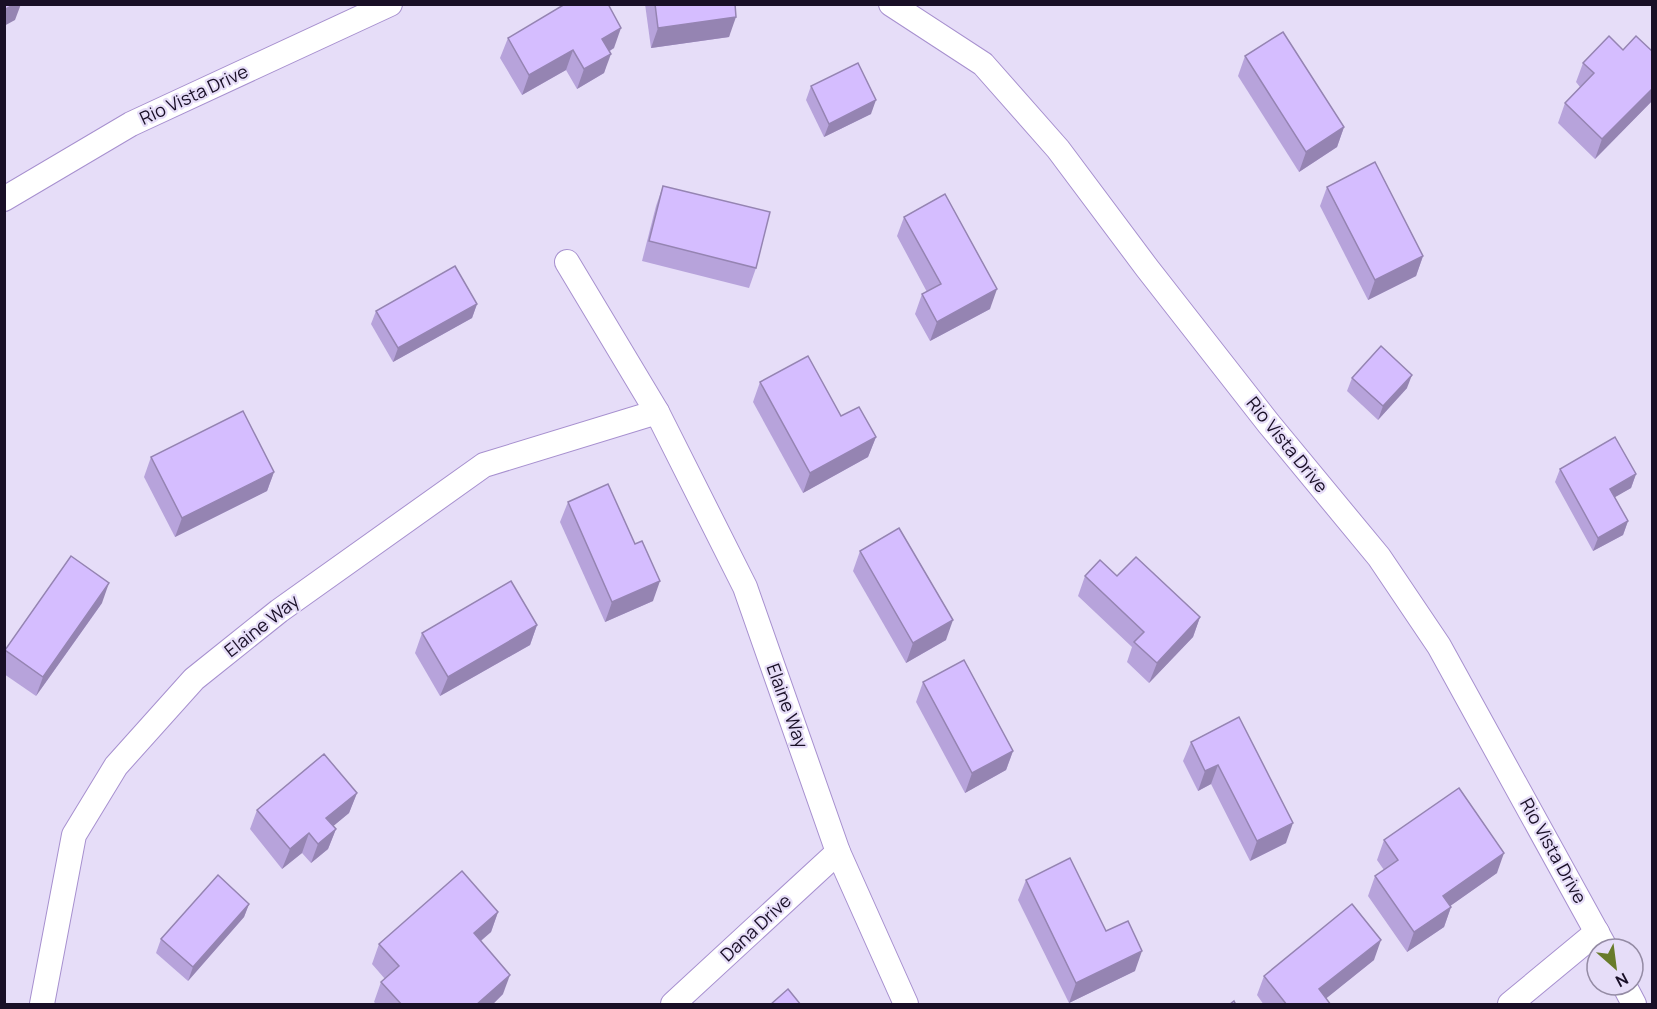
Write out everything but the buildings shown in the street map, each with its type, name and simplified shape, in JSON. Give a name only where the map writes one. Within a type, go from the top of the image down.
[{"type":"street","name":"Rio Vista Drive","points":[[4,199],[131,124],[390,4]]},
{"type":"street","name":"Rio Vista Drive","points":[[891,4],[983,64],[991,72],[1058,149],[1147,268],[1269,424],[1379,557],[1439,646],[1600,937]]},
{"type":"street","name":"Elaine Way","points":[[567,262],[657,412],[745,587],[838,852],[906,1005]]},
{"type":"street","name":"Elaine Way","points":[[42,1005],[74,835],[116,766],[194,679],[279,611],[484,465],[657,412]]},
{"type":"street","name":"Dana Drive","points":[[673,1005],[838,852]]},
{"type":"street","points":[[1510,1005],[1585,952]]}]
